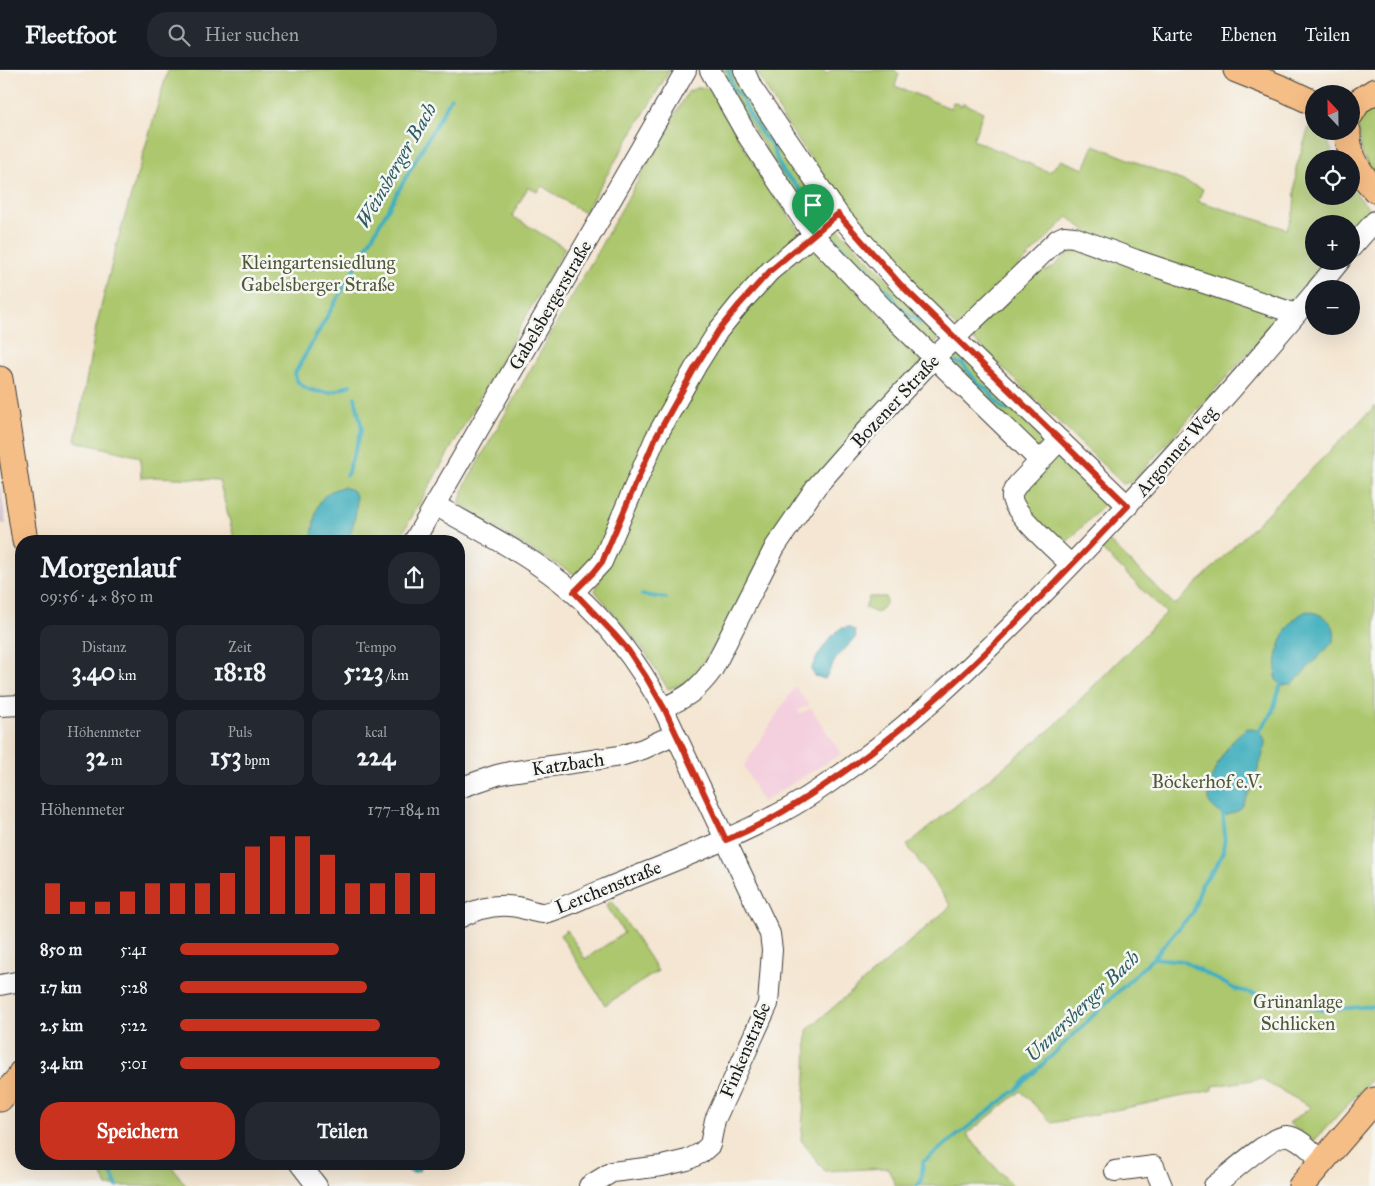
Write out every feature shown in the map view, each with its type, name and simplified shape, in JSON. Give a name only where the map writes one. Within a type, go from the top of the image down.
[{"type":"main road","points":[[1236,70],[1305,99]]},
{"type":"main road","points":[[1355,140],[1355,163],[1375,190]]},
{"type":"main road","points":[[0,379],[24,535]]},
{"type":"main road","points":[[0,1099],[15,1080]]},
{"type":"main road","points":[[1301,1186],[1375,1100]]},
{"type":"street","name":"Gabelsbergerstraße","points":[[418,535],[686,70]]},
{"type":"street","points":[[710,70],[747,135],[813,235],[884,309],[1040,461]]},
{"type":"street","points":[[744,70],[752,88],[838,214],[901,285],[1128,506]]},
{"type":"street","points":[[574,592],[594,572],[605,556],[655,439],[714,337],[739,305],[770,271],[838,214]]},
{"type":"street","points":[[1360,238],[1375,221]]},
{"type":"street","name":"Bozener Straße","points":[[664,708],[686,698],[701,685],[713,669],[775,548],[816,487],[934,358],[1055,241],[1064,236],[1074,237],[1296,314]]},
{"type":"street","points":[[1324,280],[1333,270]]},
{"type":"street","name":"Argonner Weg","points":[[726,840],[796,805],[862,760],[916,717],[967,671],[1128,506],[1305,304]]},
{"type":"street","points":[[1060,440],[1014,489],[1012,501],[1018,512],[1071,565]]},
{"type":"street","name":"Finkenstraße","points":[[435,505],[536,564],[574,592],[628,650],[664,708],[770,934],[772,950],[768,1004],[715,1120],[712,1140],[706,1149],[678,1162],[612,1172],[589,1186]]},
{"type":"street","points":[[0,706],[15,705]]},
{"type":"street","name":"Katzbach","points":[[465,786],[510,772],[620,756],[643,749],[675,734]]},
{"type":"street","name":"Lerchenstraße","points":[[465,915],[476,910],[502,906],[513,906],[544,913],[726,840]]},
{"type":"street","points":[[0,985],[15,983]]},
{"type":"street","points":[[1214,1186],[1268,1143],[1280,1137],[1292,1137],[1322,1161]]},
{"type":"street","points":[[1115,1171],[1154,1166],[1162,1186]]},
{"type":"street","points":[[305,1170],[317,1186]]},
{"type":"shaded area","points":[[0,482],[6,524],[0,523]]},
{"type":"shaded area","points":[[795,686],[809,705],[798,710],[800,714],[811,708],[841,754],[762,802],[744,766]]},
{"type":"green space","name":"Kleingartensiedlung Gabelsberger Straße","points":[[168,70],[670,70],[584,213],[542,186],[537,192],[528,187],[512,216],[565,248],[401,535],[233,535],[219,480],[141,478],[140,457],[75,441],[96,327],[117,243]]},
{"type":"green space","points":[[717,70],[737,70],[782,151],[821,209],[821,214],[814,219],[807,216]]},
{"type":"green space","points":[[756,70],[823,70],[826,74],[831,70],[895,70],[899,74],[895,86],[950,108],[953,102],[962,106],[963,103],[983,112],[973,140],[1049,172],[1061,160],[1084,169],[1094,145],[1203,189],[1198,201],[1287,229],[1294,210],[1296,168],[1305,140],[1326,140],[1332,150],[1305,150],[1305,205],[1360,205],[1360,198],[1369,209],[1369,212],[1360,225],[1360,215],[1305,215],[1305,270],[1324,270],[1316,280],[1305,280],[1305,293],[1293,307],[1091,235],[1068,217],[957,328],[840,202],[785,121]]},
{"type":"green space","points":[[699,87],[709,89],[761,175],[802,235],[752,280],[590,567],[576,575],[511,538],[459,503],[465,485],[688,92]]},
{"type":"green space","points":[[1375,102],[1375,175],[1362,154],[1360,140],[1361,117]]},
{"type":"green space","points":[[836,228],[942,336],[932,346],[826,236]]},
{"type":"green space","points":[[810,246],[925,359],[864,423],[726,625],[705,661],[686,683],[668,689],[643,649],[595,591],[671,424],[734,320]]},
{"type":"green space","points":[[1078,249],[1275,313],[1277,321],[1133,481],[1123,484],[973,339],[974,331],[1040,267],[1046,271],[1051,269],[1073,250]]},
{"type":"green space","points":[[959,349],[1048,438],[1035,450],[947,362]]},
{"type":"green space","name":"Böckerhof e.V.","points":[[1375,406],[1375,1075],[1313,1142],[1289,1123],[1311,1107],[1260,1079],[1213,1086],[1213,1090],[1052,1123],[1021,1091],[967,1134],[1013,1186],[896,1186],[888,1168],[825,1171],[801,1140],[806,1076],[807,1030],[951,906],[907,845],[1052,728],[1166,613],[1100,548],[1108,540],[1175,605]]},
{"type":"green space","points":[[1063,452],[1114,505],[1111,511],[1104,505],[1063,546],[1020,505],[1019,490],[1053,455]]},
{"type":"green space","points":[[869,597],[886,597],[886,604],[877,613],[865,608]]},
{"type":"green space","points":[[612,901],[658,971],[605,1005],[560,935],[567,930],[585,959],[624,933],[606,905]]},
{"type":"green space","points":[[100,1170],[174,1170],[186,1186],[107,1186]]},
{"type":"water","points":[[343,487],[350,489],[356,496],[355,516],[350,535],[312,535],[315,515],[321,500],[333,490]]},
{"type":"water","points":[[1307,611],[1318,614],[1328,620],[1334,630],[1333,642],[1294,682],[1282,685],[1276,680],[1276,671],[1282,640],[1292,622]]},
{"type":"water","points":[[849,627],[855,631],[856,637],[836,659],[825,679],[815,676],[811,670],[823,647],[837,631],[841,628]]},
{"type":"water","points":[[1247,728],[1256,730],[1263,735],[1265,747],[1263,755],[1248,796],[1241,808],[1223,816],[1210,804],[1210,784],[1225,751]]},
{"type":"water","points":[[408,1170],[419,1170],[413,1173]]},
{"type":"waterway","points":[[729,70],[732,87],[742,98],[750,116],[765,138],[772,144],[784,173],[797,186],[806,199]]},
{"type":"waterway","name":"Weinsberger Bach","points":[[350,385],[331,392],[314,391],[299,383],[295,373],[451,98]]},
{"type":"waterway","points":[[833,238],[853,259],[867,268],[875,281],[891,294],[897,305],[920,323]]},
{"type":"waterway","points":[[955,362],[963,364],[978,384],[987,389],[1003,409],[1010,410]]},
{"type":"waterway","name":"Weinsberger Bach","points":[[347,475],[362,429],[355,397]]},
{"type":"waterway","points":[[642,595],[666,598]]},
{"type":"waterway","points":[[1259,731],[1272,713],[1281,684]]},
{"type":"waterway","name":"Unnersberger Bach","points":[[917,1186],[921,1181],[923,1162],[1017,1089],[1153,958],[1193,912],[1202,884],[1217,865],[1223,851],[1225,836],[1223,816]]},
{"type":"waterway","points":[[1153,958],[1183,961],[1235,989],[1322,1010],[1375,1006]]},
{"type":"waterway","name":"Unnersberger Bach","points":[[110,1170],[117,1186]]},
{"type":"route","points":[[838,214],[901,285],[1128,506],[967,671],[916,717],[862,760],[796,805],[726,840],[664,708],[646,677],[628,650],[574,592],[602,562],[655,439],[718,331],[770,271],[813,235],[838,214]]},
{"type":"park label","name":"Grünanlage Schlicken","points":[[1298,1012]]}]
